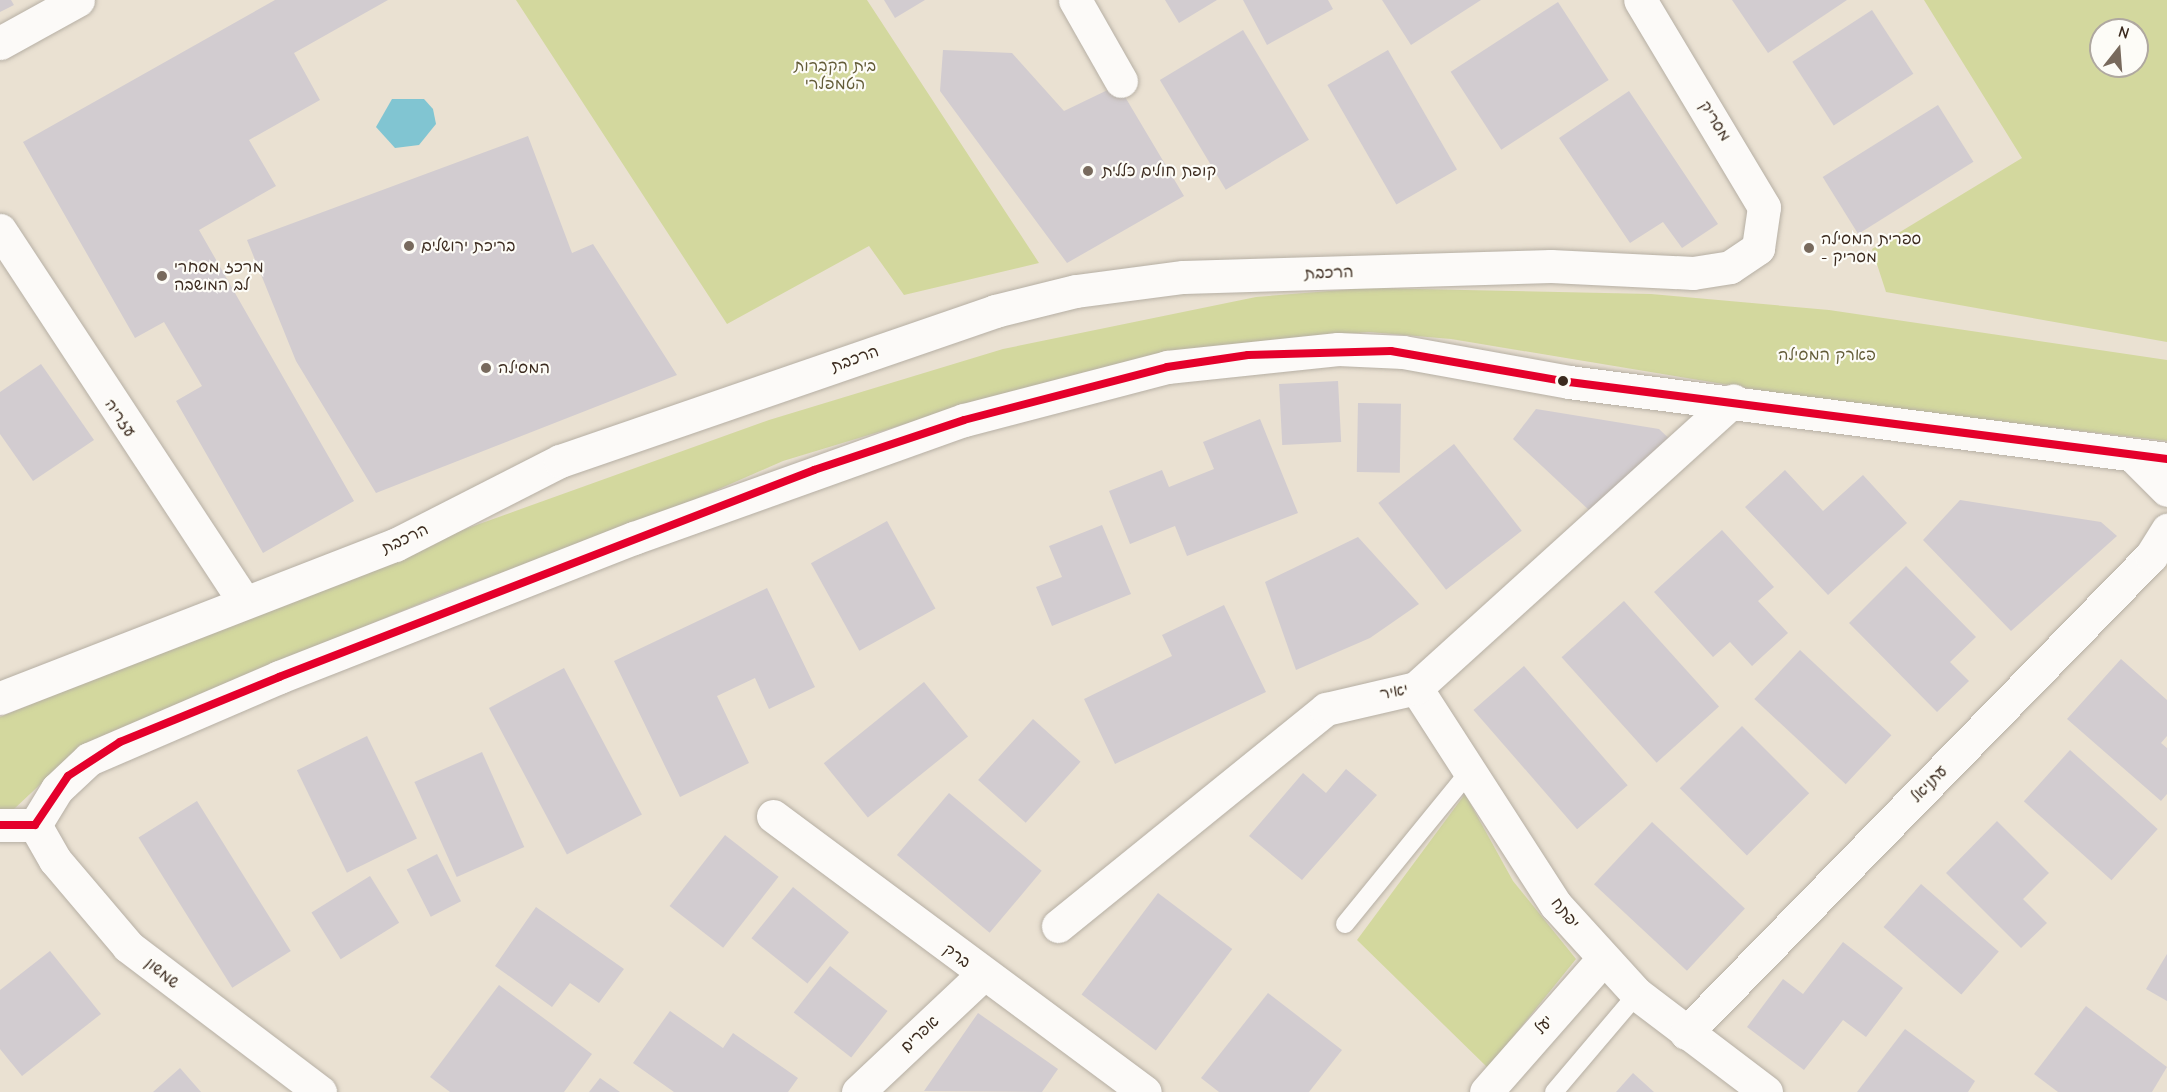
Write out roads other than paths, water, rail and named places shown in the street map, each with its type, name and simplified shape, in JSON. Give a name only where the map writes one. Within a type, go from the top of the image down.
[{"type":"street","points":[[0,43],[78,0]]},
{"type":"street","points":[[1076,0],[1121,81]]},
{"type":"street","name":"מסריק","points":[[1640,0],[1758,191],[1764,223],[1758,249]]},
{"type":"street","name":"עזריה","points":[[0,230],[129,433],[244,602]]},
{"type":"street","name":"הרכבת","points":[[0,698],[395,545],[560,461],[995,311],[1076,291],[1208,276],[1551,266],[1713,272],[1758,249]]},
{"type":"street","points":[[0,825],[34,825],[68,776],[120,742],[814,470],[975,417],[1167,367],[1338,349],[1403,352],[1569,382],[1733,400],[2152,460],[2167,490]]},
{"type":"street","name":"יאיר","points":[[1058,926],[1326,709],[1416,688],[1733,400]]},
{"type":"street","name":"עתניאל","points":[[1686,1033],[2151,555],[2167,530]]},
{"type":"street","name":"יפתח","points":[[1416,688],[1556,905],[1637,994],[1766,1092]]},
{"type":"street","name":"ברק","points":[[773,816],[982,975],[1145,1092]]},
{"type":"street","name":"שמשון","points":[[34,825],[55,860],[128,946],[320,1092]]},
{"type":"street","name":"יעל","points":[[1486,1092],[1603,959]]},
{"type":"street","name":"אפרים","points":[[858,1092],[982,975]]},
{"type":"lane","points":[[1344,924],[1470,771]]},
{"type":"lane","points":[[1554,1092],[1637,994]]},
{"type":"water","points":[[392,99],[424,99],[433,109],[436,124],[419,145],[395,148],[376,127]]},
{"type":"place","name":"קופת חולים כללית","points":[[1088,171]]},
{"type":"place","name":"בריכת ירושלים","points":[[409,246]]},
{"type":"place","name":"ספרית המסילה - מסריק","points":[[1809,248]]},
{"type":"place","name":"מרכז מסחרי לב המושבה","points":[[162,276]]},
{"type":"place","name":"המסילה","points":[[486,368]]},
{"type":"park label","name":"בית הקברות הטמפלרי","points":[[835,75]]},
{"type":"park label","name":"פארק המסילה","points":[[1827,355]]}]
